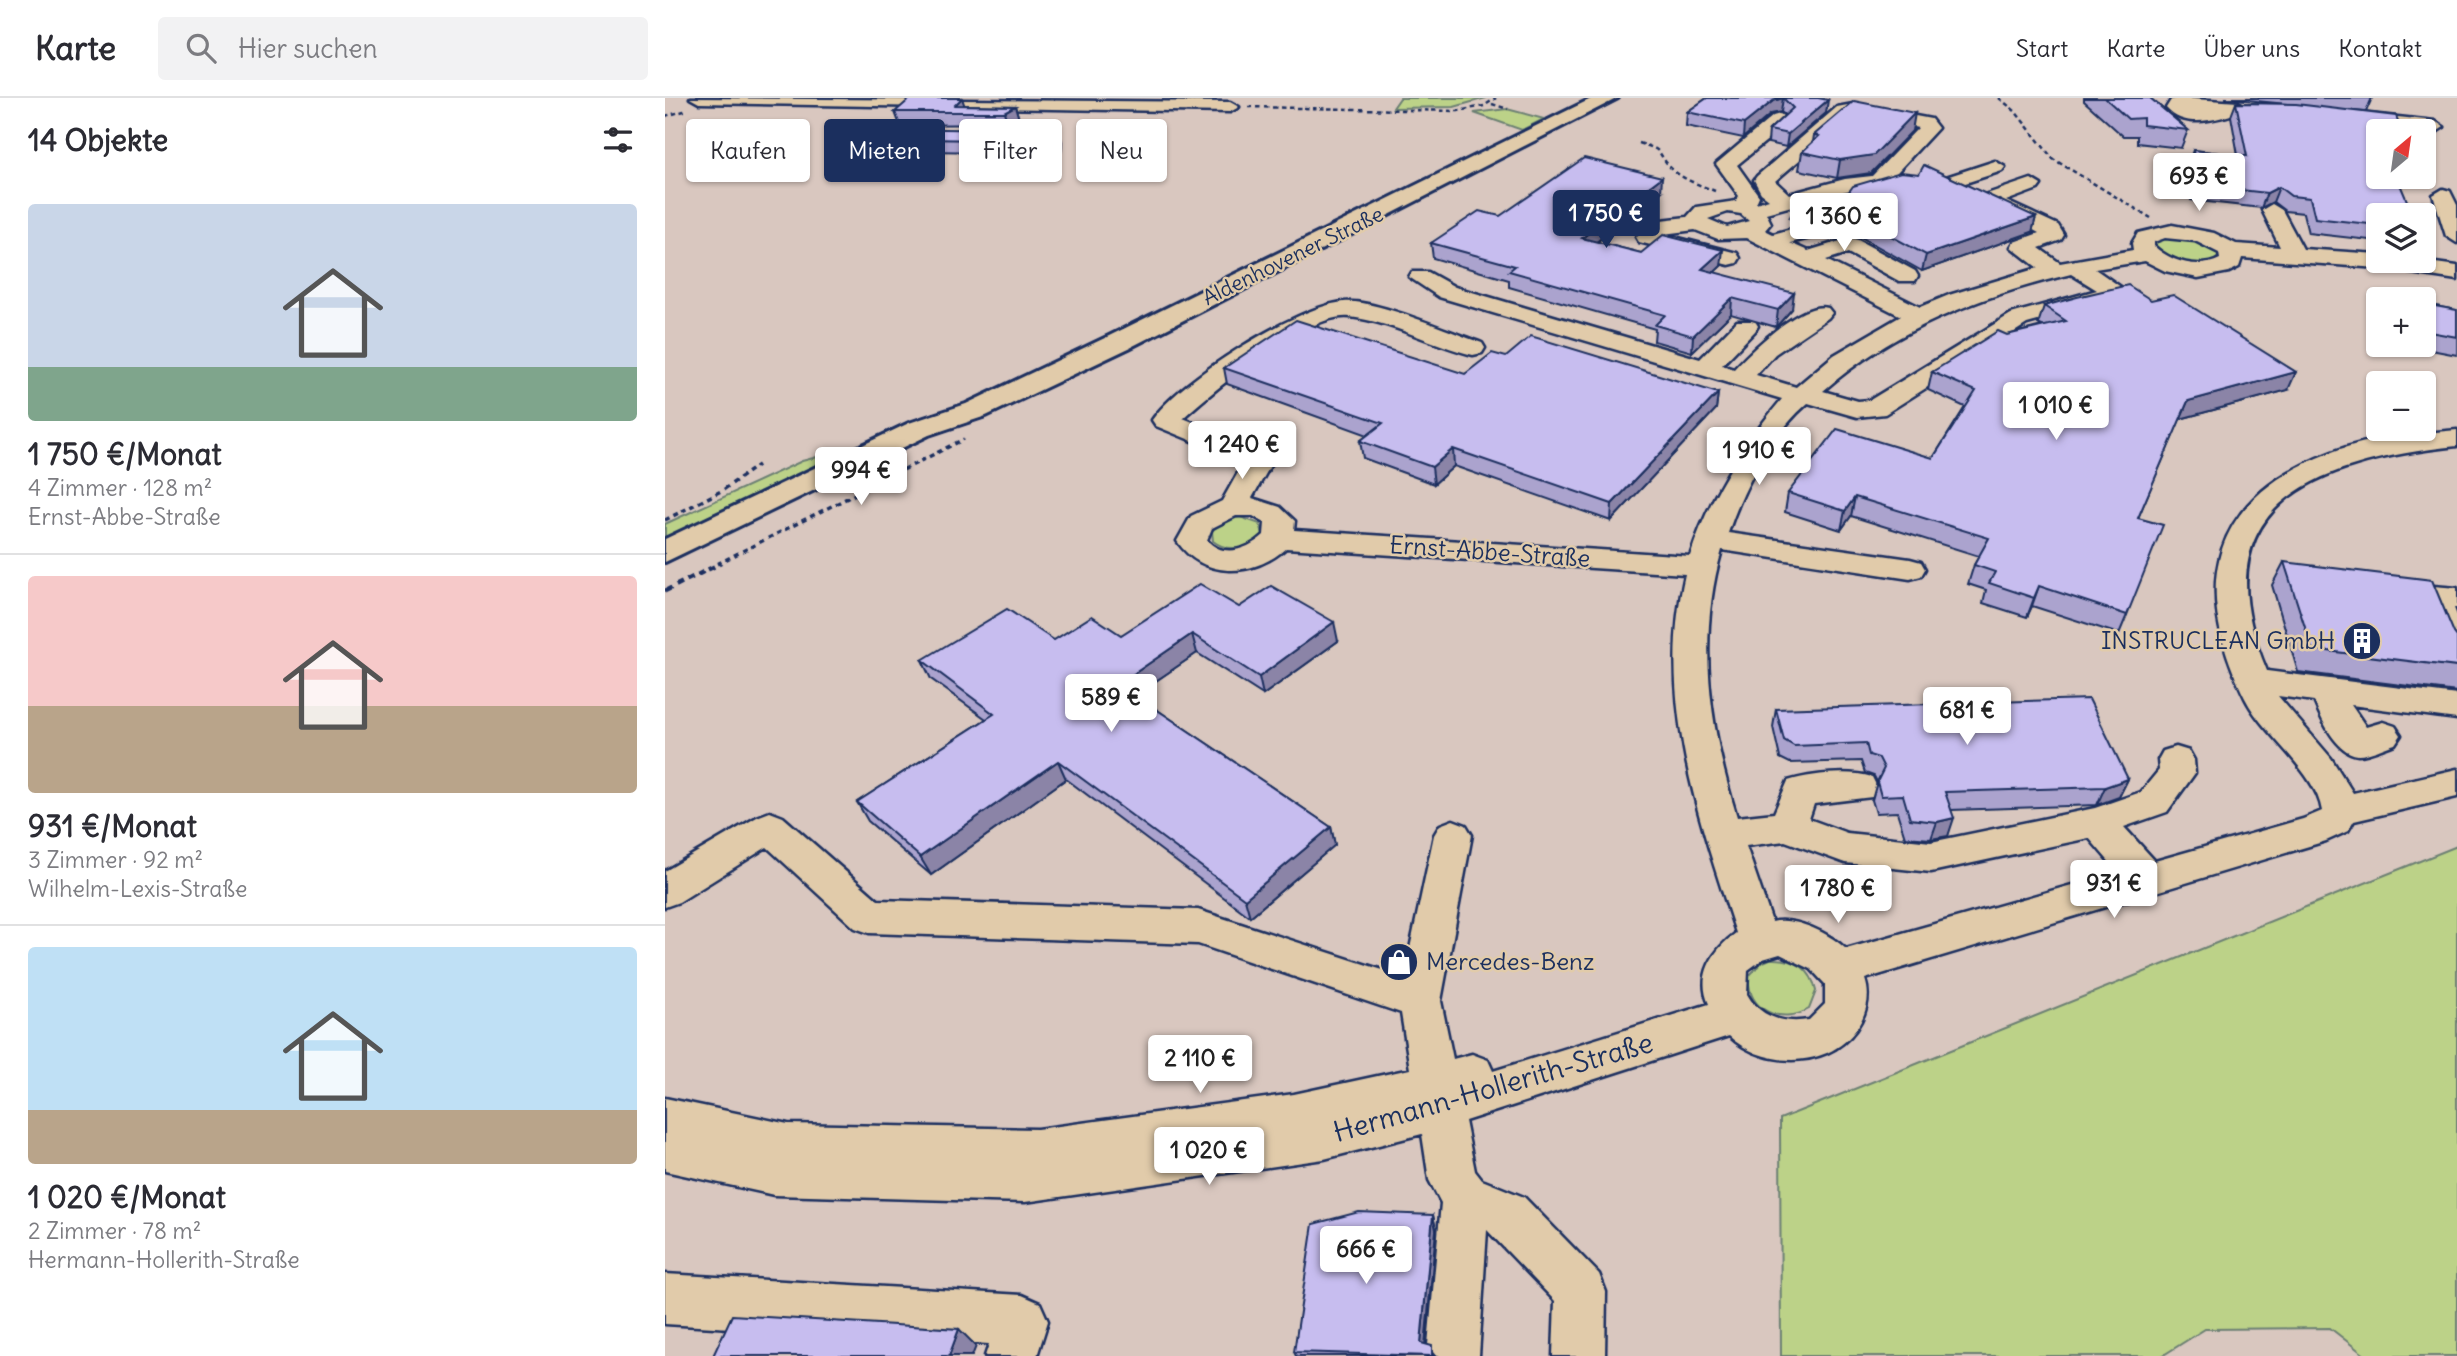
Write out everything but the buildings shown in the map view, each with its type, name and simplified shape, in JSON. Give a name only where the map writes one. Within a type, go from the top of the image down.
[{"type":"main road","name":"Aldenhovener Straße","points":[[665,552],[919,429],[976,410],[1132,336],[1608,98]]},
{"type":"main road","name":"Aldenhovener Straße","points":[[665,576],[941,437],[976,410]]},
{"type":"street","points":[[699,98],[919,103],[1107,102],[1230,107]]},
{"type":"street","points":[[903,117],[919,103]]},
{"type":"street","points":[[1034,119],[1045,104]]},
{"type":"street","points":[[1699,223],[1697,219],[1703,211],[1743,214],[1845,184],[1878,181],[1930,128],[1912,121],[1853,109],[1843,111],[1764,180],[1768,189],[1785,201]]},
{"type":"street","points":[[2330,116],[2447,128]]},
{"type":"street","points":[[1729,258],[1647,237],[1660,226],[1699,223],[1721,233],[1743,214],[1749,196],[1725,164],[1780,120]]},
{"type":"street","points":[[1420,277],[1447,292],[1740,378],[1857,409],[1875,408],[2011,324],[2116,292],[2022,247],[2053,235],[2050,230],[1988,200],[1927,176],[1995,167]]},
{"type":"street","points":[[1988,200],[2031,185]]},
{"type":"street","points":[[2443,195],[2456,228]]},
{"type":"street","points":[[1772,242],[1822,228],[1802,218],[1803,213],[1856,199]]},
{"type":"street","points":[[2272,210],[2295,255]]},
{"type":"street","points":[[1743,214],[1772,242],[1917,315]]},
{"type":"street","points":[[2230,250],[2231,262],[2206,270],[2179,268],[2148,254],[2143,248],[2146,238],[2163,232],[2202,236],[2230,250],[2457,273]]},
{"type":"street","points":[[1807,259],[1850,245],[1907,276]]},
{"type":"street","points":[[1758,939],[1720,834],[1699,749],[1692,692],[1691,637],[1705,552],[1734,480],[1770,424],[1801,395],[1847,356],[1917,315],[1975,293],[2065,268],[2148,254]]},
{"type":"street","points":[[1234,507],[1241,488],[1259,459],[1165,420],[1203,384],[1304,321],[1347,308],[1473,348]]},
{"type":"street","points":[[1740,378],[1766,349],[1821,313]]},
{"type":"street","points":[[1706,368],[1746,326]]},
{"type":"street","points":[[1839,969],[2313,831],[2335,821],[2341,810],[2335,789],[2296,746],[2263,701],[2240,652],[2228,606],[2230,560],[2245,524],[2269,495],[2306,471],[2353,452],[2411,440],[2457,438]]},
{"type":"street","points":[[1249,506],[1273,513],[1280,521],[1279,538],[1261,554],[1239,559],[1217,559],[1196,549],[1192,541],[1198,524],[1208,516],[1234,507],[1249,506]]},
{"type":"street","name":"Ernst-Abbe-Straße","points":[[1279,538],[1705,552],[1910,569]]},
{"type":"street","points":[[2457,598],[2433,596],[2457,655]]},
{"type":"street","points":[[2254,681],[2457,707]]},
{"type":"street","points":[[2328,691],[2339,718],[2359,741],[2383,735]]},
{"type":"street","points":[[1720,834],[1787,826],[1845,848],[1931,857],[2097,822],[2154,802],[2177,773],[2176,760]]},
{"type":"street","points":[[2341,810],[2457,783]]},
{"type":"street","points":[[1787,826],[1801,790],[1860,788]]},
{"type":"street","points":[[2097,822],[2147,879]]},
{"type":"street","points":[[665,891],[770,827],[869,916],[1198,927],[1420,1002]]},
{"type":"street","points":[[1453,835],[1420,1002],[1440,1096],[1453,1180],[1465,1197],[1507,1214],[1581,1292],[1579,1356]]},
{"type":"street","points":[[1780,937],[1797,939],[1814,946],[1839,969],[1846,986],[1846,1003],[1840,1019],[1828,1032],[1810,1040],[1790,1042],[1769,1038],[1750,1029],[1730,1004],[1724,978],[1728,964],[1736,953],[1758,939],[1780,937]]},
{"type":"street","name":"Hermann-Hollerith-Straße","points":[[665,1149],[773,1172],[1025,1179],[1324,1137],[1440,1096],[1730,1004]]},
{"type":"street","name":"Hermann-Hollerith-Straße","points":[[665,1119],[788,1146],[1037,1151],[1440,1096]]},
{"type":"street","points":[[1453,1356],[1465,1197]]},
{"type":"street","points":[[665,1299],[1022,1321],[1011,1356]]},
{"type":"path","points":[[1492,104],[1496,98]]},
{"type":"path","points":[[1999,98],[2017,113],[2053,158],[2135,205],[2157,223]]},
{"type":"path","points":[[1230,107],[1458,110],[1492,104],[1509,109]]},
{"type":"path","points":[[1639,143],[1657,149],[1664,155],[1668,166],[1691,182],[1725,195],[1743,214]]},
{"type":"path","points":[[665,520],[723,490],[758,465]]},
{"type":"green space","points":[[1400,98],[1486,98],[1454,107],[1393,108]]},
{"type":"green space","points":[[1507,109],[1544,119],[1522,130],[1474,113]]},
{"type":"green space","points":[[2166,237],[2185,237],[2217,250],[2219,255],[2206,265],[2179,262],[2154,251],[2153,242]]},
{"type":"green space","points":[[852,448],[840,458],[665,539],[665,524],[802,461]]},
{"type":"green space","points":[[1240,517],[1260,524],[1263,534],[1252,543],[1239,548],[1225,547],[1213,541],[1212,531],[1223,521]]},
{"type":"green space","points":[[2457,846],[2457,1356],[2366,1356],[2330,1328],[2205,1329],[2162,1356],[1781,1356],[1780,1119]]},
{"type":"green space","points":[[1770,959],[1793,962],[1810,976],[1816,991],[1809,1009],[1799,1014],[1777,1015],[1768,1012],[1753,998],[1749,976],[1761,963]]},
{"type":"place","name":"INSTRUCLEAN GmbH","points":[[2362,641]]},
{"type":"place","name":"Mercedes-Benz","points":[[1399,962]]}]
